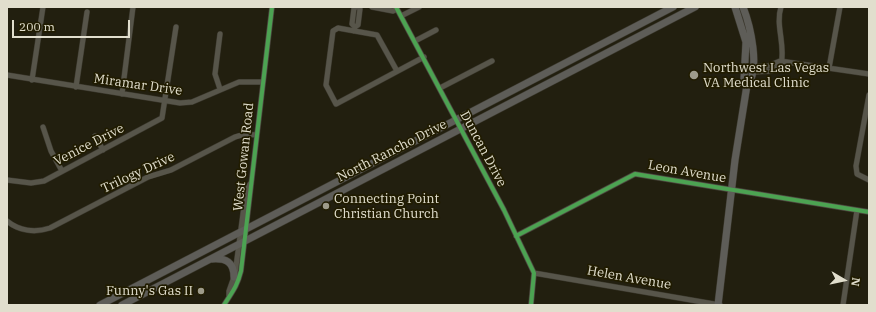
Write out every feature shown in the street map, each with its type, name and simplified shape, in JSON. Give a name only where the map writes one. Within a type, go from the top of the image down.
[{"type":"main road","name":"North Rancho Drive","points":[[100,305],[673,7]]},
{"type":"main road","name":"North Rancho Drive","points":[[122,305],[695,7]]},
{"type":"main road","points":[[735,7],[746,42],[744,79],[747,85]]},
{"type":"main road","points":[[719,305],[731,190],[747,85],[751,81],[752,69],[751,33],[743,7]]},
{"type":"main road","points":[[359,182],[361,176],[369,170],[376,161]]},
{"type":"main road","points":[[345,177],[346,188]]},
{"type":"main road","points":[[210,259],[220,258],[228,261],[233,266],[234,277]]},
{"type":"street","points":[[32,80],[43,7]]},
{"type":"street","points":[[122,94],[133,7]]},
{"type":"street","name":"West Gowan Road","points":[[229,296],[244,230],[246,190],[250,184],[272,7]]},
{"type":"street","points":[[355,29],[352,24],[354,8],[358,7]]},
{"type":"street","points":[[372,7],[393,11],[396,8]]},
{"type":"street","points":[[401,16],[419,7]]},
{"type":"street","points":[[752,69],[772,71],[781,65],[783,48],[779,21],[781,7]]},
{"type":"street","points":[[830,68],[840,7]]},
{"type":"street","name":"Duncan Drive","points":[[396,8],[424,57],[460,129],[504,210],[534,273]]},
{"type":"street","points":[[76,87],[87,12]]},
{"type":"street","name":"Venice Drive","points":[[7,180],[37,183],[159,121],[164,115],[176,27]]},
{"type":"street","points":[[397,71],[377,35],[355,29],[338,28],[333,31],[326,85],[336,104],[424,57]]},
{"type":"street","points":[[415,41],[436,30]]},
{"type":"street","points":[[220,34],[215,74],[220,89]]},
{"type":"street","points":[[440,88],[492,61]]},
{"type":"street","points":[[781,61],[869,74]]},
{"type":"street","name":"Miramar Drive","points":[[7,75],[180,104],[192,102],[239,82],[262,82]]},
{"type":"street","points":[[869,95],[856,166],[857,174],[869,180]]},
{"type":"street","points":[[43,128],[51,151],[62,171]]},
{"type":"street","name":"Trilogy Drive","points":[[7,220],[13,226],[33,231],[50,228],[148,177],[171,170],[235,137],[245,134],[256,135]]},
{"type":"street","points":[[95,136],[103,150]]},
{"type":"street","name":"Leon Avenue","points":[[516,236],[635,174],[869,212]]},
{"type":"street","points":[[843,305],[857,210]]},
{"type":"street","name":"West Gowan Road","points":[[224,305],[229,296],[233,294],[239,278],[242,242]]},
{"type":"street","points":[[531,305],[534,273]]},
{"type":"street","name":"Helen Avenue","points":[[534,273],[719,305]]},
{"type":"cycle path","points":[[224,305],[232,293],[241,271],[272,7]]},
{"type":"cycle path","points":[[396,7],[504,210],[534,273],[531,305]]},
{"type":"cycle path","points":[[516,236],[635,174],[869,212]]},
{"type":"place","name":"Northwest Las Vegas VA Medical Clinic","points":[[694,75]]},
{"type":"place","name":"Connecting Point Christian Church","points":[[326,206]]},
{"type":"place","name":"Funny's Gas II","points":[[201,291]]}]
